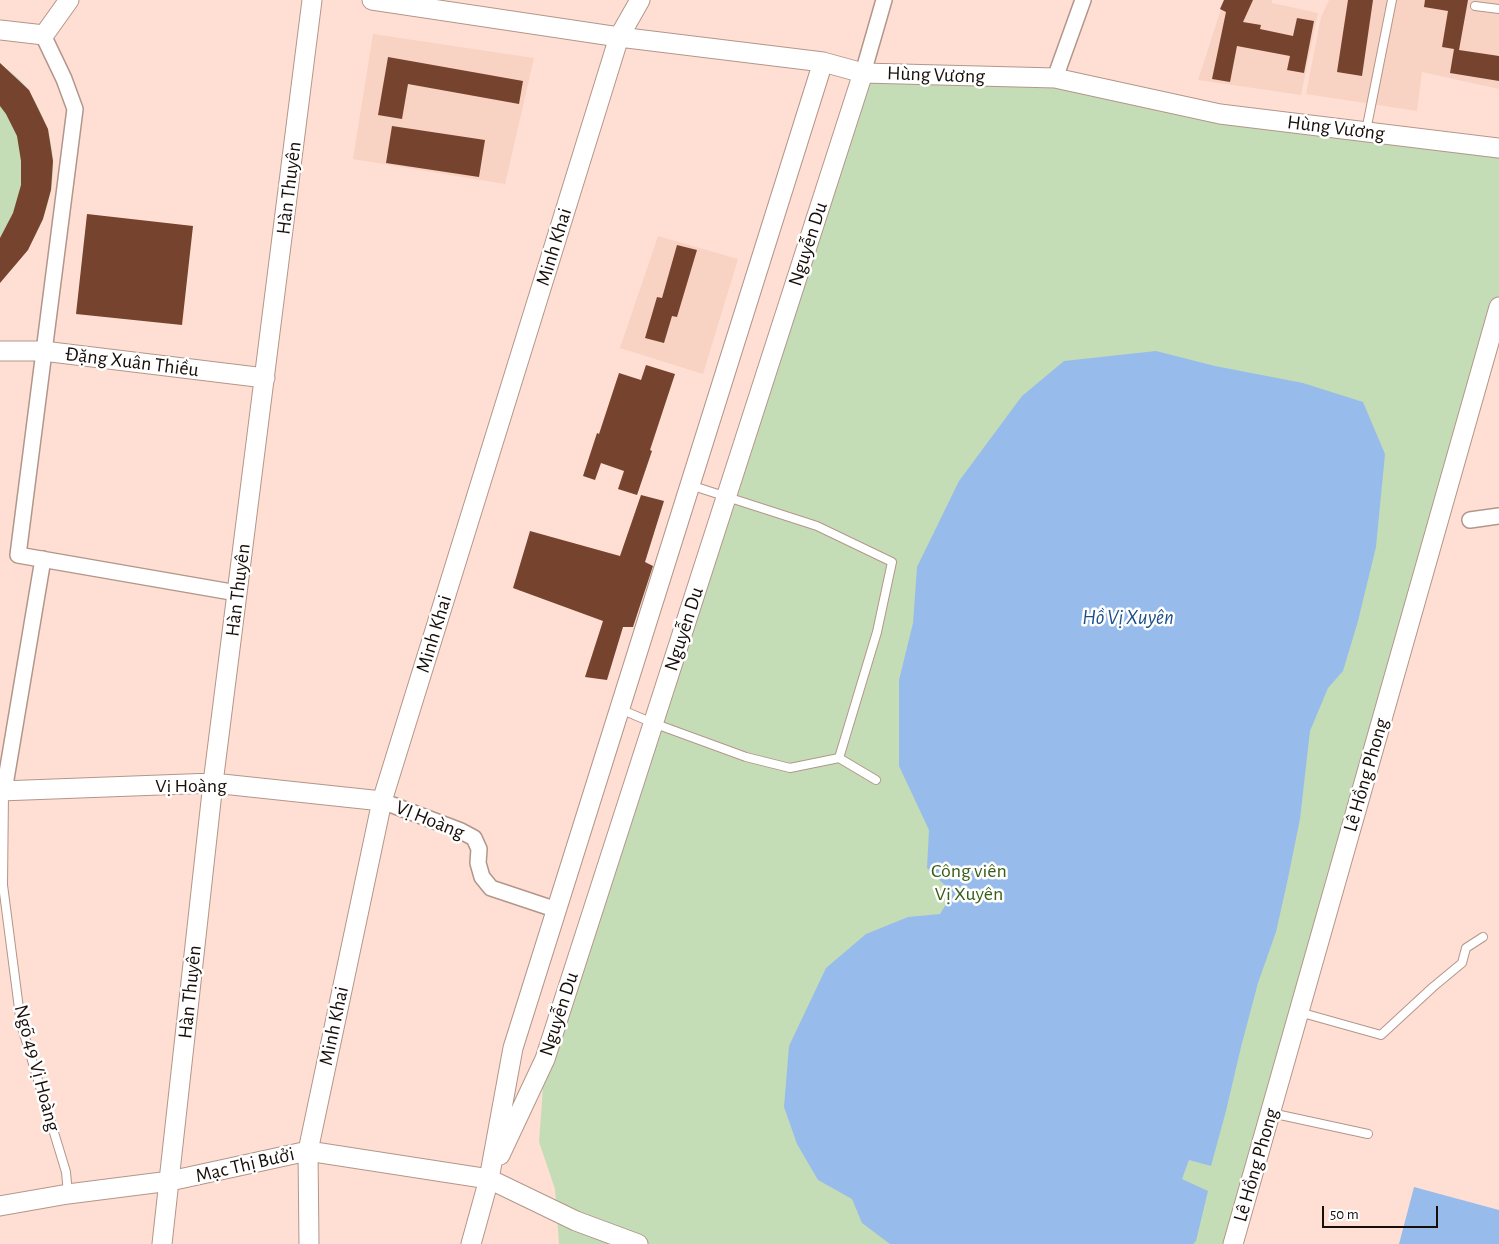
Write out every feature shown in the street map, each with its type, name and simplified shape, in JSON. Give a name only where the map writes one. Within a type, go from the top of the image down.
[{"type":"street","points":[[43,35],[69,0]]},
{"type":"street","name":"Hàn Thuyên","points":[[162,1244],[213,783],[312,0]]},
{"type":"street","name":"Hùng Vương","points":[[372,0],[619,37],[823,62],[863,73],[1055,78],[1220,114],[1499,148]]},
{"type":"street","name":"Minh Khai","points":[[309,1244],[308,1151],[382,801],[619,37],[640,0]]},
{"type":"street","points":[[863,73],[884,0]]},
{"type":"street","points":[[1055,78],[1083,0]]},
{"type":"street","points":[[0,30],[43,35]]},
{"type":"street","points":[[43,35],[64,79],[75,109],[18,555],[237,593]]},
{"type":"street","name":"Nguyễn Du","points":[[470,1244],[489,1179],[512,1048],[823,62]]},
{"type":"street","name":"Nguyễn Du","points":[[489,1179],[546,1059],[863,73]]},
{"type":"street","name":"Lê Hồng Phong","points":[[1234,1244],[1499,306]]},
{"type":"street","name":"Đặng Xuân Thiều","points":[[0,351],[43,351],[265,378]]},
{"type":"street","points":[[1470,520],[1499,516]]},
{"type":"street","points":[[2,791],[43,559]]},
{"type":"street","name":"Vị Hoàng","points":[[2,791],[213,783],[382,801]]},
{"type":"street","name":"VỊ Hoàng","points":[[382,801],[461,831],[474,838],[479,849],[478,864],[482,877],[491,888],[557,910]]},
{"type":"street","name":"Mạc Thị Bưởi","points":[[0,1206],[68,1194],[170,1181],[308,1151],[489,1179],[576,1221],[638,1244]]},
{"type":"lane","points":[[1366,131],[1392,0]]},
{"type":"lane","points":[[1475,6],[1499,9]]},
{"type":"lane","points":[[690,485],[817,526],[892,562],[877,632],[839,758]]},
{"type":"lane","points":[[620,709],[746,757],[790,768],[839,758],[876,780]]},
{"type":"lane","name":"Ngõ 49 Vị Hoàng","points":[[2,791],[3,885],[21,1024],[66,1172],[68,1194]]},
{"type":"lane","points":[[1299,1012],[1381,1035],[1462,963],[1466,948],[1483,937]]},
{"type":"lane","points":[[1271,1112],[1368,1134]]},
{"type":"shaded area","points":[[1224,0],[1272,0],[1272,3],[1318,13],[1301,95],[1198,80]]},
{"type":"shaded area","points":[[1329,0],[1499,0],[1499,89],[1422,72],[1417,111],[1306,94],[1321,17]]},
{"type":"shaded area","points":[[373,34],[534,58],[505,184],[353,159]]},
{"type":"shaded area","points":[[658,236],[738,259],[703,374],[620,348]]},
{"type":"green space","points":[[0,63],[24,85],[43,117],[49,134],[52,152],[53,177],[46,210],[40,227],[32,242],[12,269],[0,279]]},
{"type":"green space","name":"Công viên Vị Xuyên","points":[[863,73],[1055,78],[1220,114],[1499,148],[1499,304],[1229,1244],[559,1244],[555,1189],[539,1142],[545,1059]]},
{"type":"water","name":"Hồ Vị Xuyên","points":[[1156,351],[1215,366],[1303,383],[1363,402],[1385,454],[1376,547],[1358,621],[1343,671],[1328,688],[1310,731],[1300,819],[1276,932],[1258,983],[1211,1166],[1189,1160],[1182,1179],[1208,1191],[1196,1241],[1193,1244],[890,1244],[862,1223],[852,1199],[818,1180],[797,1144],[784,1107],[789,1046],[826,968],[866,934],[908,917],[940,914],[953,893],[927,868],[929,830],[899,766],[899,680],[913,623],[917,567],[959,481],[1022,396],[1064,361]]},
{"type":"water","points":[[1414,1187],[1499,1210],[1499,1244],[1399,1244]]},
{"type":"building","points":[[1224,0],[1253,0],[1243,22],[1261,25],[1260,29],[1293,36],[1297,18],[1314,21],[1304,73],[1287,70],[1290,56],[1237,46],[1230,82],[1212,79],[1226,12],[1220,9]]},
{"type":"building","points":[[1348,0],[1373,0],[1362,76],[1337,72]]},
{"type":"building","points":[[1425,0],[1468,0],[1459,50],[1499,56],[1499,81],[1450,73],[1454,49],[1442,47],[1448,11],[1424,7]]},
{"type":"building","points":[[388,57],[523,81],[519,104],[408,84],[402,119],[378,115]]},
{"type":"building","points":[[0,63],[29,90],[48,129],[53,161],[51,190],[43,219],[28,250],[0,283],[0,238],[13,213],[21,185],[21,161],[17,136],[0,106]]},
{"type":"building","points":[[392,126],[485,140],[479,177],[386,163]]},
{"type":"building","points":[[87,214],[193,226],[182,325],[76,314]]},
{"type":"building","points":[[677,245],[697,250],[677,317],[672,316],[664,343],[645,338],[657,297],[662,298]]},
{"type":"building","points":[[646,365],[675,374],[637,495],[618,489],[624,471],[601,463],[595,480],[583,476],[619,373],[641,380]]},
{"type":"building","points":[[641,495],[664,501],[645,562],[653,566],[633,627],[623,627],[607,680],[585,677],[603,621],[513,588],[530,531],[620,556]]}]
